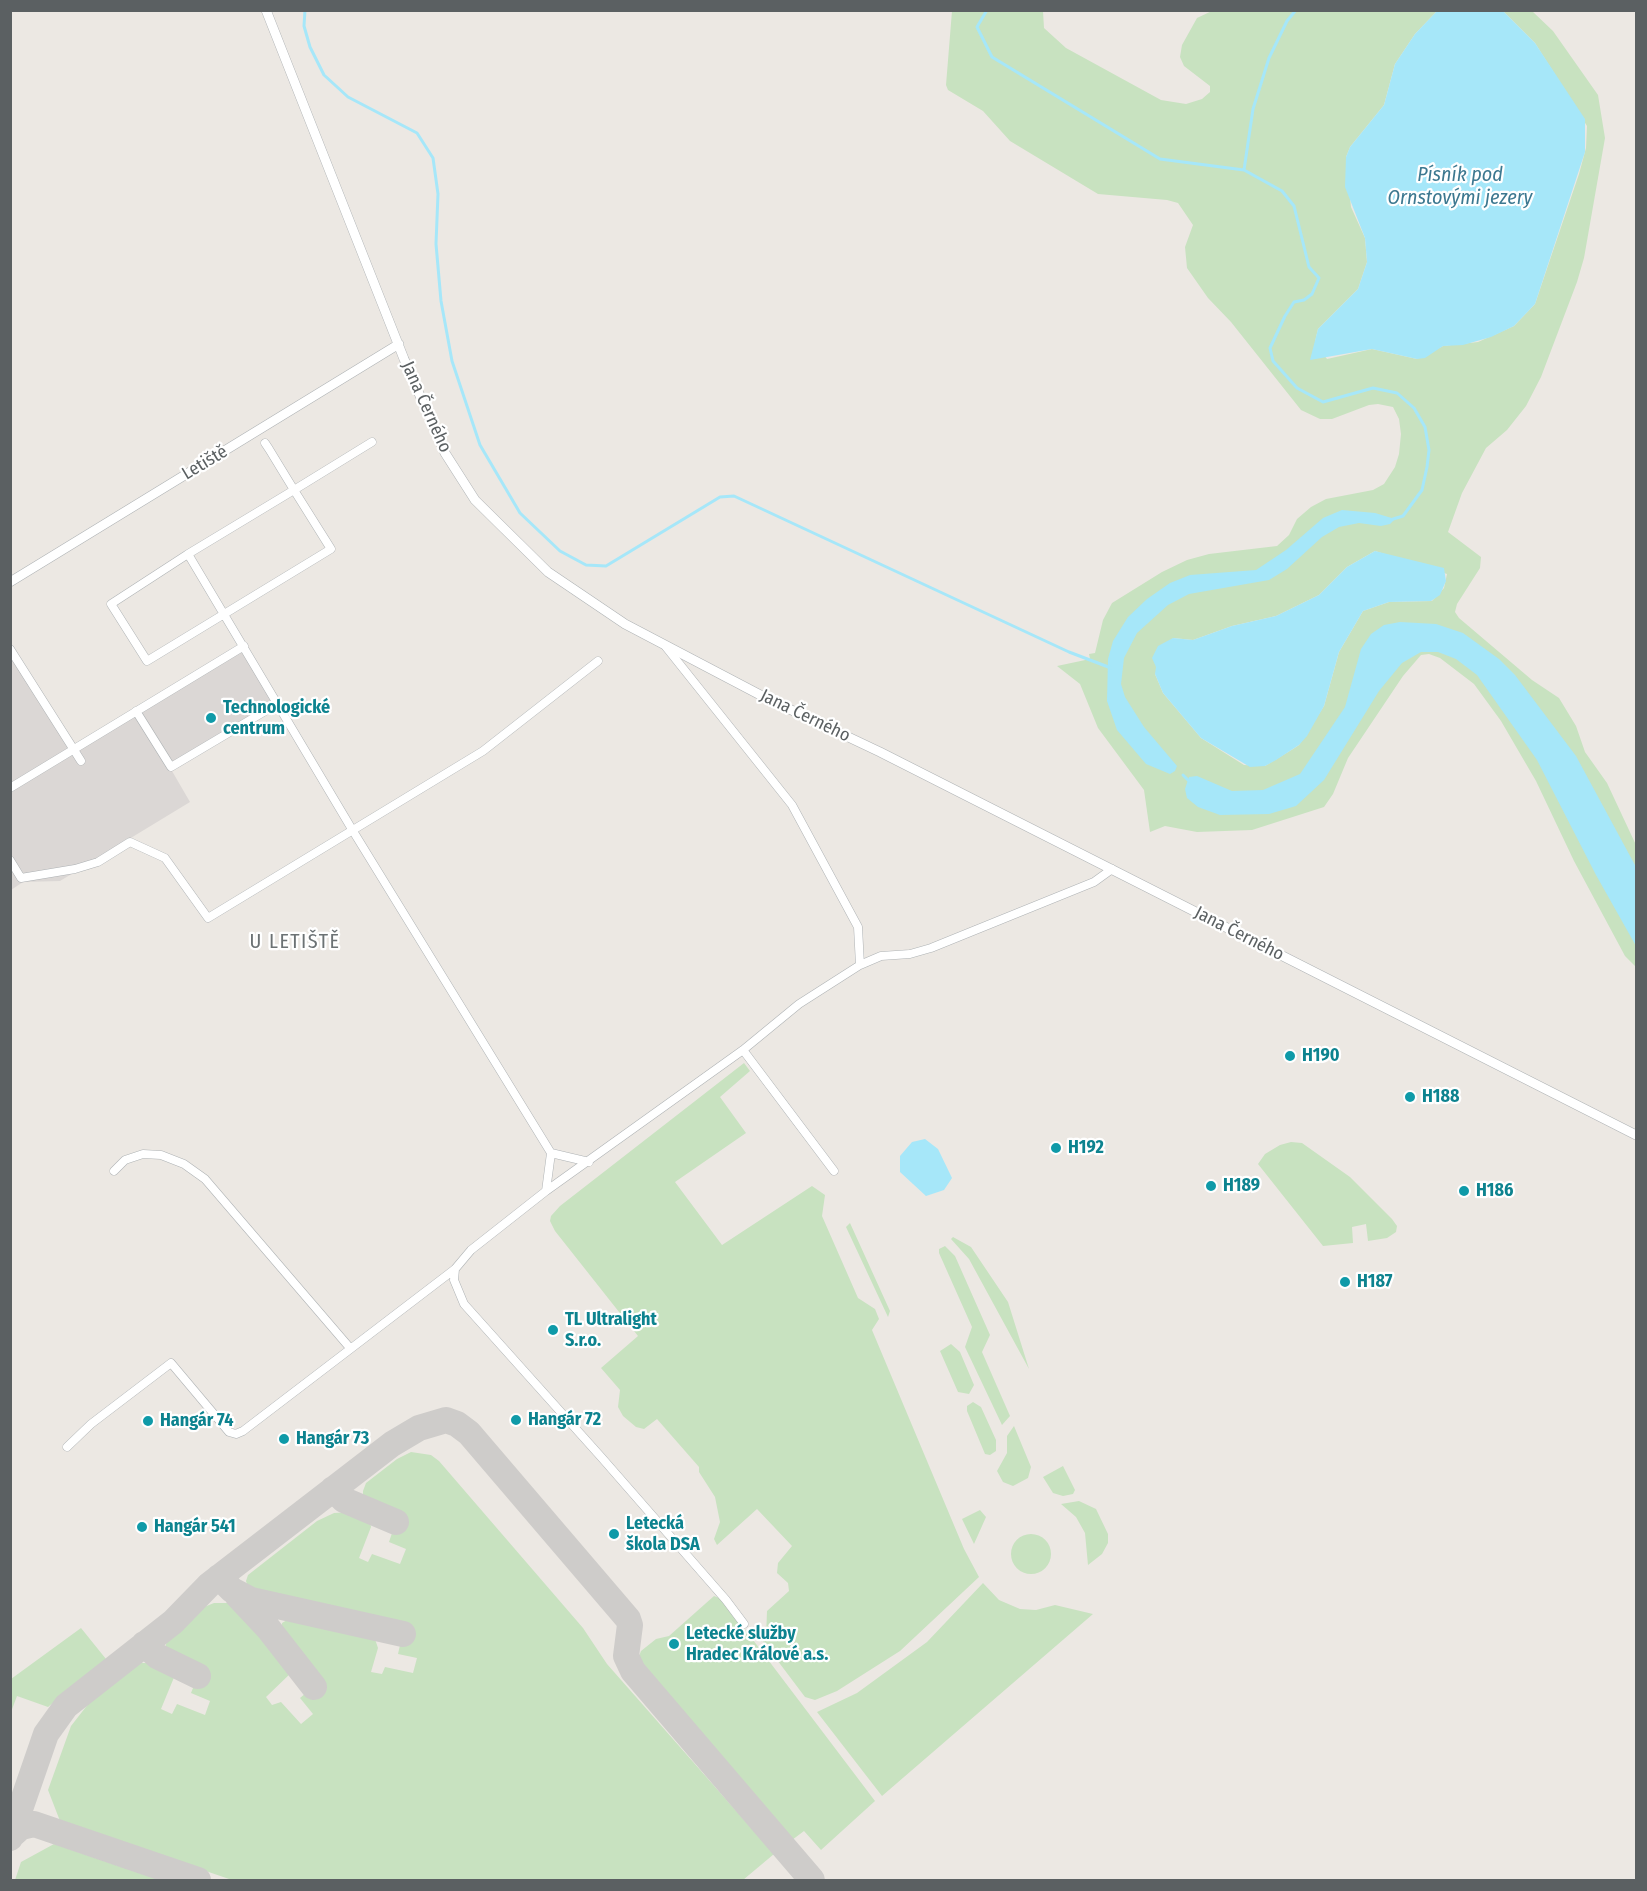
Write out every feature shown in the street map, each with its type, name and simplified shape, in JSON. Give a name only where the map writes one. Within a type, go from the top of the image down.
[{"type":"street","name":"Jana Černého","points":[[266,10],[399,344],[445,453],[475,500],[548,572],[599,608],[766,698],[880,752],[1636,1135]]},
{"type":"street","name":"Letiště","points":[[10,582],[399,344]]},
{"type":"street","points":[[265,443],[294,490],[331,549],[147,661],[111,604],[188,554],[294,490],[372,442]]},
{"type":"street","points":[[188,554],[353,831],[551,1153],[546,1191]]},
{"type":"street","points":[[663,644],[792,805],[858,927],[860,965]]},
{"type":"street","points":[[10,788],[244,646]]},
{"type":"street","points":[[10,649],[81,761]]},
{"type":"street","points":[[10,860],[21,878],[75,869],[98,862],[130,842],[165,858],[208,918],[483,751],[598,660]]},
{"type":"street","points":[[136,711],[171,767],[277,704]]},
{"type":"street","points":[[67,1447],[91,1424],[171,1363],[228,1432],[237,1434],[454,1269],[471,1250],[546,1191],[743,1050],[799,1004],[860,965],[880,956],[910,954],[931,948],[1094,882],[1112,869]]},
{"type":"street","points":[[743,1050],[834,1171]]},
{"type":"street","points":[[551,1153],[589,1162]]},
{"type":"street","points":[[114,1171],[125,1160],[143,1154],[161,1155],[184,1164],[205,1179],[350,1348]]},
{"type":"street","points":[[454,1269],[454,1280],[464,1304],[602,1458],[726,1600],[744,1624]]},
{"type":"shaded area","points":[[10,649],[78,747],[242,650],[276,709],[172,771],[190,802],[60,881],[23,882],[11,890]]},
{"type":"green space","points":[[1214,10],[1437,11],[1415,34],[1395,64],[1384,105],[1350,147],[1346,157],[1351,207],[1365,238],[1367,262],[1358,289],[1318,329],[1315,342],[1327,359],[1372,349],[1417,359],[1443,346],[1478,342],[1514,326],[1535,304],[1579,174],[1586,148],[1587,126],[1535,43],[1503,11],[1532,11],[1553,31],[1598,95],[1605,138],[1584,258],[1577,282],[1541,377],[1526,406],[1507,430],[1486,448],[1462,493],[1448,532],[1481,557],[1480,568],[1457,604],[1455,612],[1459,618],[1532,680],[1559,698],[1576,726],[1585,752],[1607,783],[1636,845],[1636,967],[1625,956],[1574,861],[1536,781],[1501,721],[1474,684],[1440,658],[1429,654],[1421,655],[1403,676],[1348,758],[1333,794],[1324,807],[1252,830],[1197,832],[1165,826],[1150,832],[1144,790],[1098,728],[1080,684],[1057,666],[1090,659],[1089,654],[1095,653],[1103,620],[1112,603],[1162,572],[1187,560],[1209,554],[1277,546],[1289,535],[1297,519],[1311,507],[1326,499],[1373,490],[1384,484],[1395,467],[1399,454],[1401,434],[1399,419],[1393,407],[1369,405],[1332,419],[1320,419],[1301,410],[1231,322],[1208,298],[1187,268],[1185,247],[1193,225],[1178,203],[1098,194],[1010,141],[983,111],[948,90],[946,85],[952,11],[1043,11],[1044,28],[1066,48],[1161,100],[1186,104],[1202,99],[1210,92],[1210,86],[1184,66],[1180,57],[1182,45],[1197,18]],"holes":[[[1375,551],[1447,574],[1444,588],[1432,601],[1389,602],[1363,611],[1339,652],[1324,706],[1299,745],[1265,766],[1244,765],[1201,738],[1163,693],[1155,674],[1173,638],[1193,640],[1232,626],[1276,616],[1319,595],[1347,567]]]},
{"type":"green space","points":[[744,1063],[750,1071],[720,1097],[746,1133],[675,1182],[722,1245],[812,1186],[825,1195],[822,1216],[858,1298],[875,1309],[879,1319],[872,1330],[964,1549],[979,1577],[900,1651],[837,1691],[815,1700],[805,1697],[762,1640],[766,1638],[767,1611],[789,1591],[788,1583],[777,1573],[778,1563],[792,1546],[757,1509],[717,1545],[714,1539],[720,1522],[715,1497],[699,1472],[699,1467],[657,1419],[644,1429],[636,1427],[623,1416],[618,1407],[620,1390],[601,1368],[638,1336],[555,1231],[550,1221],[551,1216],[560,1206]]},
{"type":"green space","points":[[1291,1142],[1302,1143],[1350,1177],[1392,1219],[1397,1226],[1396,1232],[1387,1238],[1368,1241],[1366,1224],[1352,1227],[1353,1243],[1323,1246],[1258,1164],[1265,1154],[1280,1145]]},
{"type":"green space","points":[[850,1223],[890,1311],[888,1317],[846,1227]]},
{"type":"green space","points":[[953,1237],[971,1247],[1008,1302],[1029,1369],[969,1259],[951,1239]]},
{"type":"green space","points":[[945,1246],[955,1256],[990,1335],[982,1352],[1010,1416],[1002,1425],[965,1347],[972,1327],[939,1253],[939,1249]]},
{"type":"green space","points":[[951,1344],[960,1352],[974,1385],[969,1394],[958,1392],[940,1351]]},
{"type":"green space","points":[[973,1402],[981,1407],[996,1440],[996,1451],[990,1455],[985,1454],[967,1411],[967,1406]]},
{"type":"green space","points":[[1014,1426],[1031,1467],[1028,1478],[1013,1486],[1003,1482],[997,1471],[1007,1453],[1007,1436]]},
{"type":"green space","points":[[411,1452],[431,1455],[439,1461],[583,1628],[607,1664],[774,1854],[743,1880],[232,1880],[60,1821],[48,1790],[71,1726],[96,1694],[120,1674],[138,1663],[152,1663],[175,1675],[161,1709],[172,1714],[177,1704],[205,1715],[210,1701],[191,1693],[201,1668],[171,1655],[165,1649],[168,1636],[204,1607],[214,1603],[230,1603],[249,1617],[292,1672],[266,1697],[272,1705],[281,1702],[301,1724],[313,1714],[300,1698],[319,1682],[282,1634],[282,1623],[287,1620],[296,1618],[374,1636],[378,1648],[371,1672],[382,1674],[385,1667],[413,1673],[417,1658],[398,1654],[404,1627],[257,1595],[249,1591],[246,1581],[248,1575],[317,1521],[334,1513],[350,1512],[370,1521],[371,1527],[359,1558],[368,1562],[372,1554],[400,1564],[406,1549],[389,1542],[398,1515],[370,1504],[363,1498],[363,1491],[366,1483],[397,1459]]},
{"type":"green space","points":[[1063,1466],[1075,1490],[1073,1494],[1063,1496],[1053,1493],[1043,1477]]},
{"type":"green space","points":[[1079,1501],[1096,1509],[1108,1534],[1108,1543],[1102,1554],[1088,1565],[1085,1533],[1076,1517],[1061,1504]]},
{"type":"green space","points":[[980,1510],[986,1517],[974,1544],[962,1519]]},
{"type":"green space","points":[[1031,1534],[1039,1535],[1045,1540],[1050,1546],[1050,1562],[1045,1568],[1039,1573],[1031,1574],[1023,1573],[1017,1568],[1012,1562],[1011,1554],[1012,1546],[1017,1540],[1023,1535]]},
{"type":"green space","points":[[983,1583],[999,1600],[1020,1609],[1036,1610],[1055,1605],[1093,1614],[882,1796],[817,1712],[857,1693],[927,1642]]},
{"type":"green space","points":[[714,1596],[722,1599],[875,1801],[821,1850],[804,1831],[792,1840],[642,1667],[638,1659],[641,1651],[656,1639],[669,1636]]},
{"type":"green space","points":[[81,1628],[106,1659],[48,1707],[17,1696],[11,1712],[11,1679]]},
{"type":"green space","points":[[54,1844],[160,1880],[15,1880],[21,1862]]},
{"type":"water","name":"Písník pod Ornstovými jezery","points":[[1437,11],[1503,11],[1535,43],[1585,119],[1585,152],[1535,304],[1514,326],[1491,337],[1463,345],[1443,346],[1425,358],[1417,359],[1372,349],[1310,360],[1318,329],[1358,289],[1367,262],[1365,238],[1345,187],[1346,157],[1350,147],[1384,105],[1395,64],[1415,34]]},
{"type":"water","points":[[1342,510],[1375,513],[1395,519],[1390,524],[1381,526],[1359,523],[1339,527],[1322,537],[1287,569],[1269,580],[1189,594],[1168,605],[1137,633],[1124,658],[1121,684],[1125,697],[1144,727],[1177,766],[1170,774],[1146,764],[1117,730],[1107,701],[1108,659],[1113,641],[1128,617],[1147,599],[1170,583],[1190,575],[1256,570],[1286,550],[1323,518]]},
{"type":"water","points":[[1375,551],[1444,568],[1446,581],[1440,595],[1431,601],[1389,602],[1363,611],[1339,652],[1324,706],[1307,736],[1299,745],[1276,760],[1265,766],[1250,767],[1201,738],[1163,693],[1155,674],[1156,667],[1152,658],[1158,646],[1173,638],[1193,640],[1232,626],[1276,616],[1319,595],[1347,567]]},
{"type":"water","points":[[1400,622],[1436,624],[1463,633],[1499,659],[1515,675],[1576,756],[1636,867],[1636,946],[1596,875],[1537,760],[1477,675],[1456,659],[1438,652],[1421,652],[1402,663],[1379,691],[1324,780],[1296,806],[1269,814],[1220,815],[1198,807],[1187,798],[1185,789],[1189,777],[1197,776],[1232,791],[1263,790],[1300,774],[1345,707],[1361,649],[1371,634],[1384,625]]},
{"type":"water","points":[[925,1139],[938,1149],[952,1178],[944,1190],[926,1196],[900,1172],[900,1156],[912,1142]]},
{"type":"waterway","points":[[305,10],[304,26],[310,47],[324,75],[348,97],[417,133],[433,158],[438,194],[436,244],[441,301],[452,361],[480,445],[520,513],[560,551],[586,565],[606,566],[720,497],[734,496],[1069,652],[1111,668]]},
{"type":"waterway","points":[[987,10],[977,27],[992,57],[1160,159],[1244,170],[1282,191],[1294,206],[1309,267],[1319,278],[1312,294],[1304,300],[1294,302],[1285,316],[1270,348],[1273,361],[1297,388],[1323,402],[1373,388],[1397,393],[1414,408],[1425,427],[1429,450],[1427,467],[1422,490],[1403,516],[1393,519]]},
{"type":"waterway","points":[[1244,170],[1253,109],[1269,58],[1287,21],[1296,10]]},
{"type":"waterway","points":[[1183,775],[1189,781]]},
{"type":"taxiway","points":[[10,1838],[46,1734],[66,1706],[173,1622],[209,1585],[392,1444],[419,1428],[446,1420],[457,1424],[469,1433],[628,1619],[630,1625],[626,1656],[633,1671],[812,1880]]},
{"type":"taxiway","points":[[333,1489],[344,1500],[396,1522]]},
{"type":"taxiway","points":[[219,1577],[232,1590],[251,1600],[403,1634]]},
{"type":"taxiway","points":[[237,1595],[268,1628],[314,1687]]},
{"type":"taxiway","points":[[144,1644],[157,1656],[198,1676]]},
{"type":"taxiway","points":[[12,1835],[21,1827],[34,1824],[198,1880]]},
{"type":"place","name":"Technologické centrum","points":[[211,718]]},
{"type":"place","name":"H190","points":[[1290,1056]]},
{"type":"place","name":"H188","points":[[1410,1097]]},
{"type":"place","name":"H192","points":[[1056,1148]]},
{"type":"place","name":"H189","points":[[1211,1186]]},
{"type":"place","name":"H186","points":[[1464,1191]]},
{"type":"place","name":"H187","points":[[1345,1282]]},
{"type":"place","name":"TL Ultralight S.r.o.","points":[[553,1330]]},
{"type":"place","name":"Hangár 72","points":[[516,1420]]},
{"type":"place","name":"Hangár 74","points":[[148,1421]]},
{"type":"place","name":"Hangár 73","points":[[284,1439]]},
{"type":"place","name":"Hangár 541","points":[[142,1527]]},
{"type":"place","name":"Letecká škola DSA","points":[[614,1534]]},
{"type":"place","name":"Letecké služby Hradec Králové a.s.","points":[[674,1644]]},
{"type":"district","name":"U LETIŠTĚ","points":[[295,942]]}]
